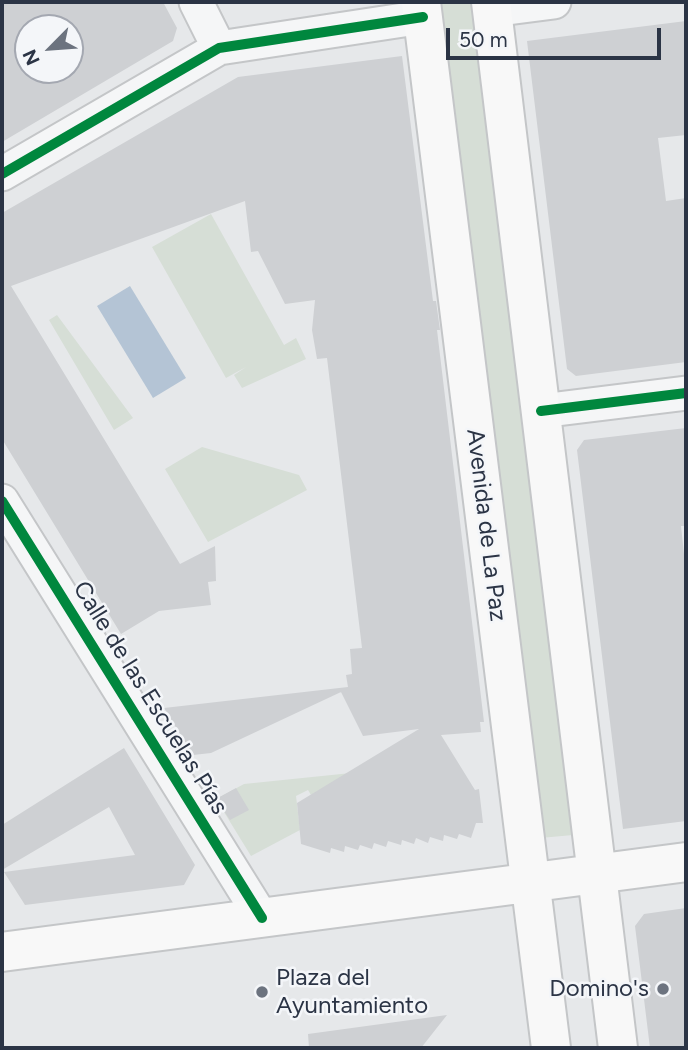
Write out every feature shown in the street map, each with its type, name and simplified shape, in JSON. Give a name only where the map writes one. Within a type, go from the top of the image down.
[{"type":"main road","name":"Avenida de La Paz","points":[[492,6],[541,411],[565,877],[551,1048]]},
{"type":"main road","name":"Avenida de La Paz","points":[[422,9],[565,877],[618,1048]]},
{"type":"main road","points":[[2,952],[686,862]]},
{"type":"street","points":[[196,2],[219,48]]},
{"type":"street","points":[[492,6],[554,2]]},
{"type":"street","points":[[2,174],[219,48],[422,9]]},
{"type":"street","points":[[541,411],[686,393]]},
{"type":"street","name":"Calle de las Escuelas Pías","points":[[2,500],[262,918]]},
{"type":"shaded area","points":[[432,2],[475,2],[573,835],[540,838]]},
{"type":"shaded area","points":[[211,214],[284,345],[296,338],[306,359],[242,388],[234,375],[246,367],[226,378],[152,247]]},
{"type":"shaded area","points":[[57,315],[133,418],[114,430],[49,320]]},
{"type":"shaded area","points":[[202,447],[299,475],[307,490],[208,542],[165,469]]},
{"type":"shaded area","points":[[351,773],[311,795],[308,790],[296,796],[300,830],[251,856],[216,799],[244,784]]},
{"type":"water","points":[[130,286],[186,378],[153,398],[97,306]]},
{"type":"building","points":[[2,2],[163,2],[177,28],[173,41],[2,142]]},
{"type":"building","points":[[686,21],[686,135],[658,138],[666,201],[686,198],[686,362],[576,376],[567,369],[527,41]]},
{"type":"building","points":[[402,56],[433,301],[436,301],[440,330],[437,330],[484,722],[480,722],[481,732],[441,735],[475,790],[479,789],[483,823],[476,823],[471,838],[459,834],[457,839],[444,835],[443,841],[430,837],[428,843],[416,838],[414,844],[402,840],[401,845],[388,841],[386,847],[374,843],[372,849],[360,845],[358,850],[345,846],[344,852],[331,848],[330,853],[301,844],[297,803],[419,729],[363,736],[341,692],[211,753],[193,755],[164,708],[348,687],[346,675],[352,674],[350,649],[362,648],[327,358],[317,359],[312,330],[315,300],[285,304],[258,251],[251,252],[245,201],[11,286],[180,564],[215,546],[216,581],[208,582],[211,605],[159,611],[121,634],[2,439],[2,213],[238,77]]},
{"type":"building","points":[[686,428],[686,526],[681,526],[686,573],[686,821],[623,829],[577,450],[584,440]]},
{"type":"building","points":[[124,748],[195,865],[184,885],[25,905],[4,872],[135,855],[109,807],[2,870],[2,825]]},
{"type":"building","points":[[236,788],[249,810],[230,820],[216,799]]},
{"type":"building","points":[[686,908],[686,1048],[650,1048],[635,926],[644,914]]},
{"type":"building","points":[[447,1015],[421,1048],[309,1048],[308,1034]]},
{"type":"cycle path","points":[[2,174],[219,48],[423,17]]},
{"type":"cycle path","points":[[541,411],[686,393]]},
{"type":"cycle path","points":[[2,501],[262,918]]},
{"type":"place","name":"Domino's","points":[[663,989]]},
{"type":"place","name":"Plaza del Ayuntamiento","points":[[262,992]]}]
